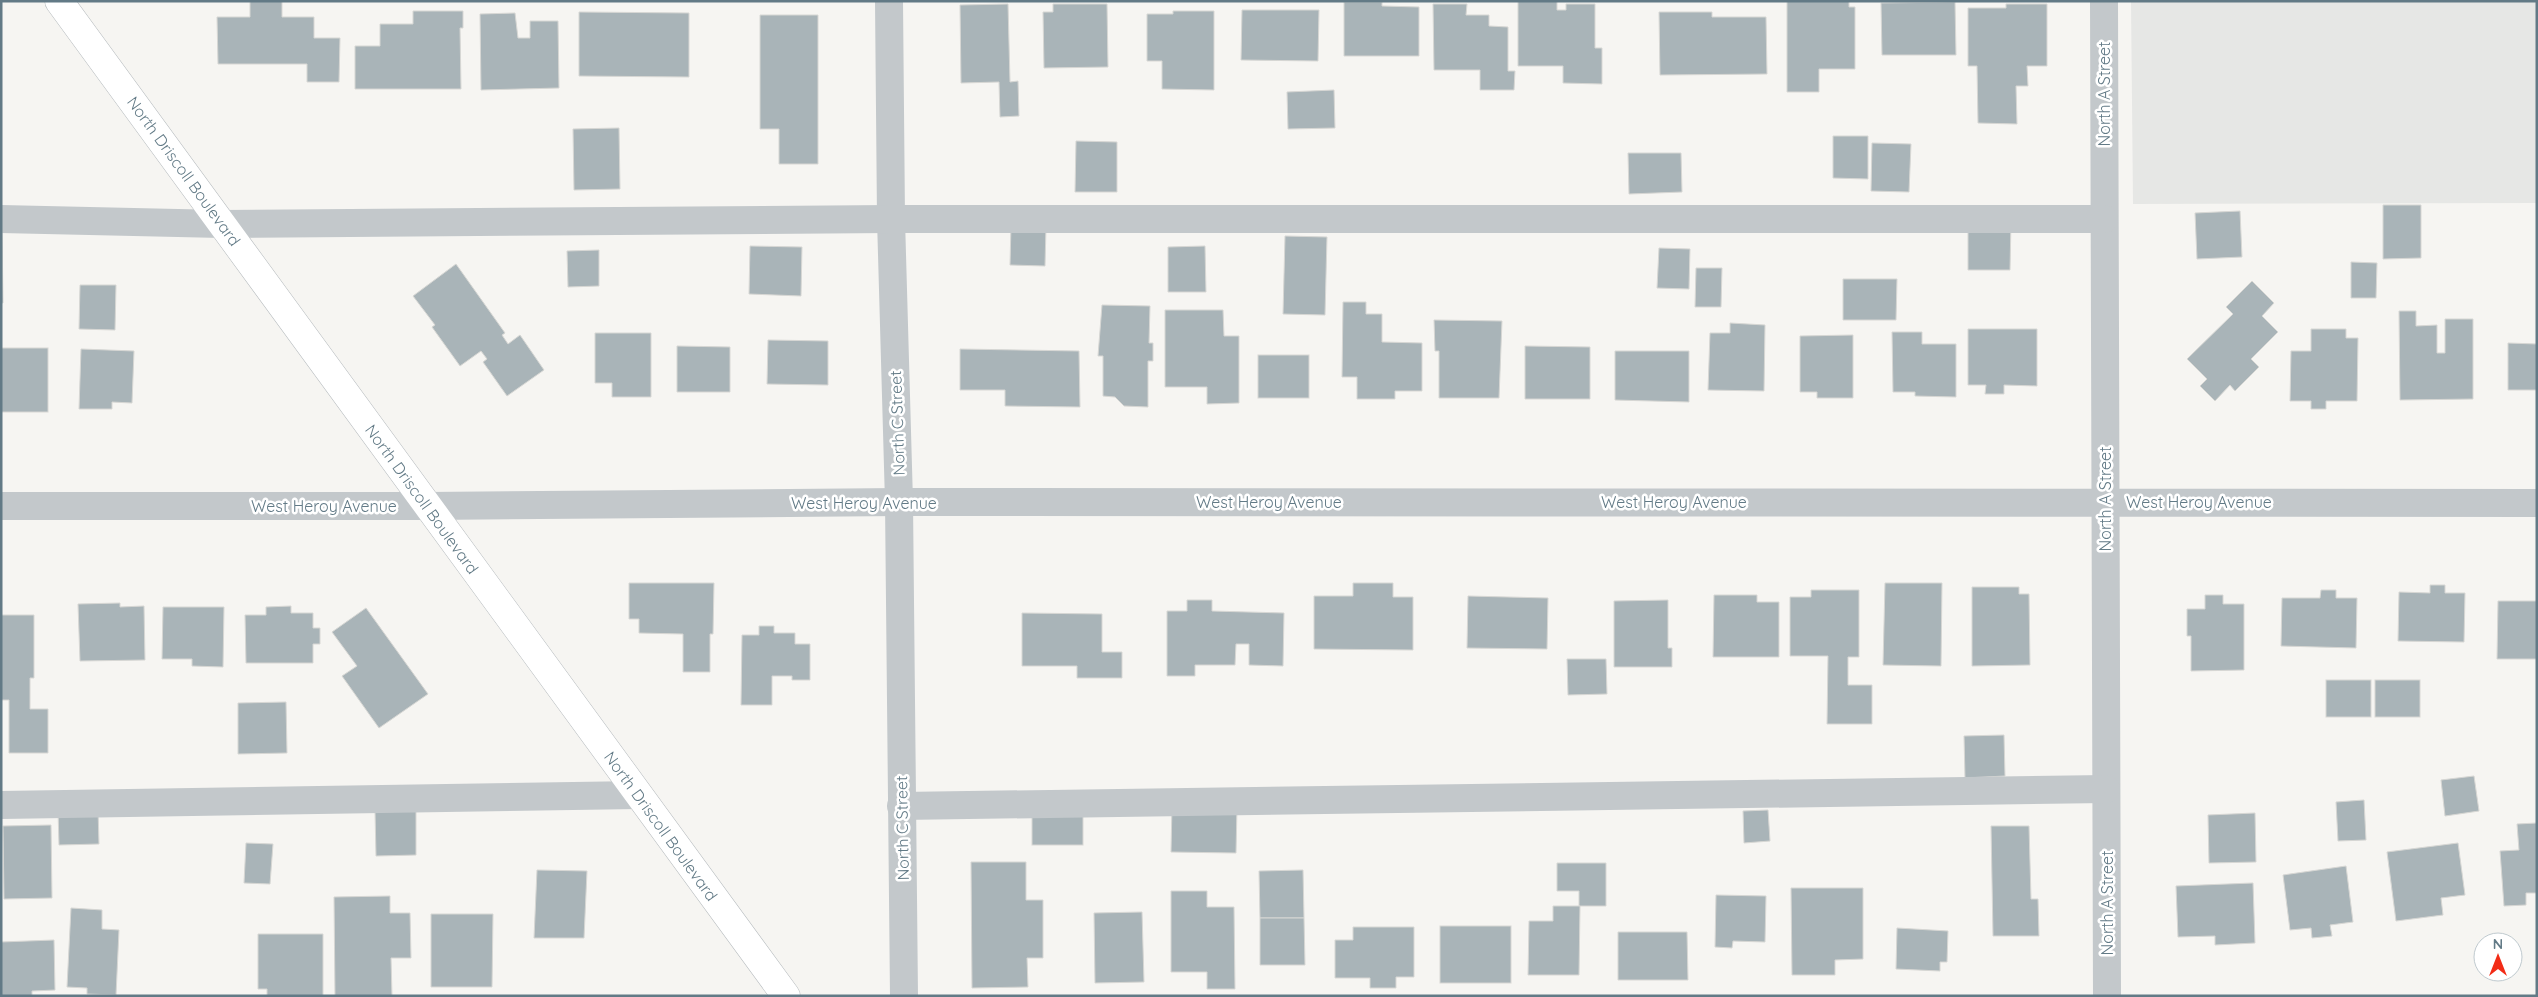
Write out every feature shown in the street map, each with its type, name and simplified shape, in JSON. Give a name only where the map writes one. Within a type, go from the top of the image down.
[{"type":"main road","name":"North Driscoll Boulevard","points":[[59,1],[426,506],[786,996]]},
{"type":"street","name":"North C Street","points":[[888,1],[891,219],[899,502],[904,996]]},
{"type":"street","name":"North A Street","points":[[2104,1],[2107,996]]},
{"type":"street","points":[[1,219],[222,224],[891,219],[2104,219]]},
{"type":"street","name":"West Heroy Avenue","points":[[1,506],[426,506],[899,502],[2537,502]]},
{"type":"street","points":[[901,806],[2106,789]]},
{"type":"street","points":[[1,804],[638,795]]},
{"type":"shaded area","points":[[2131,1],[2537,1],[2537,203],[2133,204]]},
{"type":"building","points":[[250,1],[282,1],[282,17],[314,17],[314,38],[340,38],[339,82],[307,82],[307,64],[218,64],[217,17],[250,17]]},
{"type":"building","points":[[1518,1],[1557,1],[1557,10],[1566,10],[1566,4],[1595,4],[1595,48],[1602,48],[1602,84],[1563,83],[1563,66],[1518,66]]},
{"type":"building","points":[[1787,1],[1849,1],[1849,7],[1855,7],[1855,69],[1819,69],[1819,92],[1787,92]]},
{"type":"building","points":[[1344,2],[1382,2],[1382,6],[1419,7],[1419,56],[1344,56]]},
{"type":"building","points":[[1955,2],[1956,55],[1882,55],[1881,3]]},
{"type":"building","points":[[1008,4],[1010,82],[1018,81],[1019,116],[1000,117],[999,82],[961,83],[960,5]]},
{"type":"building","points":[[1053,4],[1107,4],[1108,67],[1044,68],[1043,12],[1053,12]]},
{"type":"building","points":[[1433,4],[1467,4],[1466,15],[1489,15],[1489,26],[1508,27],[1508,71],[1515,71],[1514,90],[1480,90],[1480,70],[1434,70]]},
{"type":"building","points":[[2006,4],[2047,4],[2047,66],[2027,66],[2028,86],[2016,86],[2017,124],[1978,123],[1977,66],[1968,66],[1968,8],[2006,8]]},
{"type":"building","points":[[1242,10],[1319,10],[1318,61],[1241,60]]},
{"type":"building","points":[[413,11],[463,11],[463,28],[460,28],[461,89],[355,89],[355,46],[380,46],[380,24],[413,24]]},
{"type":"building","points":[[1173,11],[1214,11],[1214,90],[1162,89],[1162,61],[1147,61],[1147,14],[1173,14]]},
{"type":"building","points":[[579,12],[689,13],[689,77],[579,76]]},
{"type":"building","points":[[1659,12],[1712,12],[1712,17],[1766,17],[1767,74],[1660,75]]},
{"type":"building","points":[[515,13],[518,38],[530,38],[530,21],[558,21],[559,88],[481,90],[480,14]]},
{"type":"building","points":[[760,15],[818,15],[818,164],[779,164],[779,129],[760,129]]},
{"type":"building","points":[[1334,90],[1335,128],[1288,129],[1287,92]]},
{"type":"building","points":[[619,128],[620,189],[574,190],[573,129]]},
{"type":"building","points":[[1833,136],[1868,136],[1868,179],[1833,178]]},
{"type":"building","points":[[1076,141],[1117,142],[1117,192],[1075,192]]},
{"type":"building","points":[[1872,143],[1911,144],[1909,192],[1871,191]]},
{"type":"building","points":[[1628,153],[1681,153],[1682,192],[1629,194]]},
{"type":"building","points":[[2383,205],[2421,205],[2421,258],[2383,259]]},
{"type":"building","points":[[2240,211],[2242,257],[2197,259],[2195,213]]},
{"type":"building","points":[[1968,220],[2011,221],[2010,270],[1968,270]]},
{"type":"building","points":[[1011,225],[1046,227],[1045,266],[1010,265]]},
{"type":"building","points":[[1,230],[3,303],[1,303]]},
{"type":"building","points":[[1285,236],[1327,237],[1325,315],[1283,314]]},
{"type":"building","points":[[750,246],[802,247],[801,296],[749,294]]},
{"type":"building","points":[[1205,246],[1206,292],[1168,292],[1168,247]]},
{"type":"building","points":[[1659,248],[1690,249],[1689,289],[1657,288]]},
{"type":"building","points":[[599,250],[599,286],[568,287],[567,251]]},
{"type":"building","points":[[2351,262],[2377,263],[2376,298],[2351,298]]},
{"type":"building","points":[[456,264],[505,333],[502,335],[508,344],[520,335],[544,370],[507,396],[483,362],[487,359],[481,351],[460,366],[432,327],[435,325],[413,296]]},
{"type":"building","points":[[1696,268],[1722,268],[1721,307],[1695,307]]},
{"type":"building","points":[[1843,279],[1897,279],[1896,320],[1843,320]]},
{"type":"building","points":[[2252,281],[2274,303],[2262,316],[2278,332],[2251,359],[2259,367],[2235,391],[2230,385],[2215,401],[2200,386],[2207,379],[2187,359],[2233,314],[2226,307]]},
{"type":"building","points":[[80,285],[116,285],[115,330],[79,329]]},
{"type":"building","points":[[1343,302],[1366,302],[1366,314],[1382,314],[1382,342],[1422,343],[1422,391],[1395,391],[1395,399],[1357,399],[1357,377],[1342,377]]},
{"type":"building","points":[[1102,305],[1150,306],[1149,343],[1153,343],[1153,361],[1148,361],[1148,407],[1124,406],[1115,397],[1103,396],[1103,356],[1098,356]]},
{"type":"building","points":[[1165,310],[1223,310],[1224,336],[1239,336],[1239,403],[1207,404],[1207,387],[1165,387]]},
{"type":"building","points":[[2399,311],[2416,311],[2416,326],[2437,325],[2437,353],[2445,353],[2445,319],[2473,319],[2473,399],[2400,400]]},
{"type":"building","points":[[1434,320],[1502,321],[1499,398],[1439,398],[1439,351],[1435,351]]},
{"type":"building","points":[[1730,323],[1765,325],[1764,391],[1708,390],[1710,333],[1730,333]]},
{"type":"building","points":[[1968,329],[2037,329],[2037,386],[2004,385],[2004,394],[1985,394],[1986,385],[1968,385]]},
{"type":"building","points":[[2311,329],[2346,329],[2346,338],[2358,338],[2357,401],[2326,401],[2326,409],[2311,409],[2311,401],[2290,401],[2291,351],[2311,351]]},
{"type":"building","points":[[1892,332],[1922,332],[1922,344],[1956,344],[1956,397],[1915,396],[1915,392],[1893,392]]},
{"type":"building","points":[[595,333],[651,333],[651,397],[612,397],[612,383],[595,383]]},
{"type":"building","points":[[1853,335],[1853,398],[1817,398],[1817,392],[1800,392],[1800,336]]},
{"type":"building","points":[[768,340],[828,341],[828,385],[767,384]]},
{"type":"building","points":[[2508,343],[2537,344],[2537,390],[2508,390]]},
{"type":"building","points":[[677,346],[730,347],[730,392],[677,392]]},
{"type":"building","points":[[1525,346],[1590,347],[1590,399],[1525,399]]},
{"type":"building","points":[[1,348],[48,348],[48,412],[1,412]]},
{"type":"building","points":[[81,349],[134,351],[132,403],[112,402],[112,409],[79,409]]},
{"type":"building","points":[[960,349],[1079,351],[1080,407],[1005,406],[1005,390],[960,390]]},
{"type":"building","points":[[1615,351],[1689,351],[1689,402],[1615,400]]},
{"type":"building","points":[[1258,355],[1309,355],[1309,398],[1258,398]]},
{"type":"building","points":[[629,583],[714,583],[713,634],[710,634],[710,672],[683,672],[683,634],[639,633],[639,619],[629,619]]},
{"type":"building","points":[[1353,583],[1393,583],[1393,597],[1413,597],[1413,650],[1314,649],[1314,596],[1353,596]]},
{"type":"building","points":[[1885,583],[1942,583],[1941,666],[1883,665]]},
{"type":"building","points":[[2430,585],[2445,585],[2445,593],[2465,593],[2464,642],[2398,641],[2399,592],[2430,593]]},
{"type":"building","points":[[1972,587],[2019,587],[2019,594],[2029,594],[2030,665],[1972,666]]},
{"type":"building","points":[[1811,590],[1859,590],[1859,657],[1848,657],[1848,685],[1872,685],[1872,724],[1827,724],[1828,656],[1790,656],[1790,597],[1811,597]]},
{"type":"building","points":[[2321,590],[2336,590],[2336,598],[2357,598],[2356,648],[2281,646],[2282,598],[2320,598]]},
{"type":"building","points":[[1714,595],[1757,595],[1757,602],[1779,602],[1779,657],[1713,657]]},
{"type":"building","points":[[2205,595],[2223,595],[2223,604],[2244,604],[2244,670],[2191,671],[2191,636],[2187,636],[2187,609],[2205,609]]},
{"type":"building","points":[[1468,596],[1548,598],[1547,649],[1467,648]]},
{"type":"building","points":[[1187,600],[1212,600],[1212,611],[1284,613],[1283,666],[1249,665],[1249,644],[1236,644],[1235,665],[1195,665],[1195,676],[1167,676],[1167,611],[1187,611]]},
{"type":"building","points":[[1668,600],[1668,648],[1672,648],[1672,667],[1614,667],[1614,601]]},
{"type":"building","points":[[2498,601],[2537,601],[2537,659],[2497,659]]},
{"type":"building","points":[[120,603],[120,607],[144,606],[145,660],[80,661],[78,604]]},
{"type":"building","points":[[291,606],[291,613],[313,613],[313,628],[320,628],[320,644],[313,644],[313,663],[246,663],[245,615],[266,615],[266,607]]},
{"type":"building","points":[[163,607],[224,607],[223,667],[192,666],[192,659],[162,659]]},
{"type":"building","points":[[366,608],[428,694],[379,728],[342,676],[357,666],[332,632]]},
{"type":"building","points":[[1022,613],[1102,614],[1102,652],[1122,652],[1122,678],[1077,678],[1077,666],[1022,666]]},
{"type":"building","points":[[1,615],[34,615],[34,678],[30,678],[30,709],[48,709],[48,753],[9,753],[9,700],[1,700]]},
{"type":"building","points":[[759,626],[774,626],[774,633],[795,633],[795,644],[810,644],[810,680],[792,680],[792,676],[772,676],[772,705],[741,705],[742,635],[759,635]]},
{"type":"building","points":[[1567,659],[1606,659],[1607,694],[1568,695]]},
{"type":"building","points":[[2326,680],[2371,680],[2371,717],[2326,717]]},
{"type":"building","points":[[2375,680],[2420,680],[2420,717],[2375,717]]},
{"type":"building","points":[[286,702],[287,753],[238,754],[238,703]]},
{"type":"building","points":[[2004,735],[2005,776],[1965,778],[1964,736]]},
{"type":"building","points":[[2474,776],[2479,811],[2445,816],[2441,780]]},
{"type":"building","points":[[2364,800],[2366,840],[2338,841],[2336,802]]},
{"type":"building","points":[[1172,805],[1237,806],[1236,853],[1171,852]]},
{"type":"building","points":[[98,809],[99,844],[59,845],[58,810]]},
{"type":"building","points":[[1032,810],[1083,810],[1083,845],[1032,845]]},
{"type":"building","points":[[1768,810],[1770,841],[1744,843],[1743,811]]},
{"type":"building","points":[[375,811],[416,811],[416,855],[376,856]]},
{"type":"building","points":[[2255,813],[2256,862],[2209,863],[2208,815]]},
{"type":"building","points":[[2537,823],[2537,893],[2526,893],[2526,905],[2504,906],[2500,851],[2519,850],[2517,824]]},
{"type":"building","points":[[51,825],[52,898],[4,899],[3,826]]},
{"type":"building","points":[[1991,826],[2029,826],[2031,899],[2038,899],[2039,936],[1993,936]]},
{"type":"building","points":[[246,843],[273,844],[270,884],[244,883]]},
{"type":"building","points":[[2458,843],[2465,895],[2441,898],[2443,915],[2396,921],[2387,852]]},
{"type":"building","points":[[971,862],[1026,862],[1026,900],[1043,900],[1043,958],[1027,958],[1028,987],[972,988]]},
{"type":"building","points":[[1557,863],[1606,863],[1606,906],[1579,906],[1579,891],[1557,891]]},
{"type":"building","points":[[2346,866],[2353,922],[2330,925],[2332,936],[2312,938],[2311,928],[2290,930],[2283,875]]},
{"type":"building","points":[[537,870],[587,871],[584,938],[534,938]]},
{"type":"building","points":[[1303,870],[1304,918],[1260,918],[1259,871]]},
{"type":"building","points":[[2253,883],[2255,943],[2215,945],[2215,936],[2178,937],[2176,886]]},
{"type":"building","points":[[1791,888],[1863,888],[1863,959],[1835,960],[1835,975],[1792,975]]},
{"type":"building","points":[[1171,891],[1207,891],[1207,907],[1234,907],[1235,989],[1207,989],[1207,972],[1171,972]]},
{"type":"building","points":[[1716,895],[1766,896],[1765,942],[1733,941],[1732,948],[1715,947]]},
{"type":"building","points":[[390,896],[390,913],[410,913],[411,958],[391,958],[392,996],[335,996],[334,897]]},
{"type":"building","points":[[1553,906],[1580,906],[1579,975],[1528,975],[1529,921],[1553,921]]},
{"type":"building","points":[[71,908],[102,910],[102,929],[119,930],[116,995],[87,994],[87,988],[67,987]]},
{"type":"building","points":[[1142,912],[1144,982],[1095,983],[1094,913]]},
{"type":"building","points":[[431,914],[493,914],[492,987],[431,987]]},
{"type":"building","points":[[1260,918],[1304,918],[1305,965],[1260,965]]},
{"type":"building","points":[[1440,926],[1511,926],[1511,983],[1440,983]]},
{"type":"building","points":[[1353,927],[1414,927],[1414,977],[1396,977],[1396,988],[1370,988],[1370,978],[1335,978],[1335,940],[1353,940]]},
{"type":"building","points":[[1897,928],[1948,931],[1947,962],[1940,962],[1940,971],[1896,969]]},
{"type":"building","points":[[1618,932],[1687,932],[1688,980],[1618,980]]},
{"type":"building","points":[[258,934],[323,934],[323,996],[267,996],[267,989],[258,989]]},
{"type":"building","points":[[54,940],[55,990],[32,991],[32,996],[1,996],[1,942]]}]
